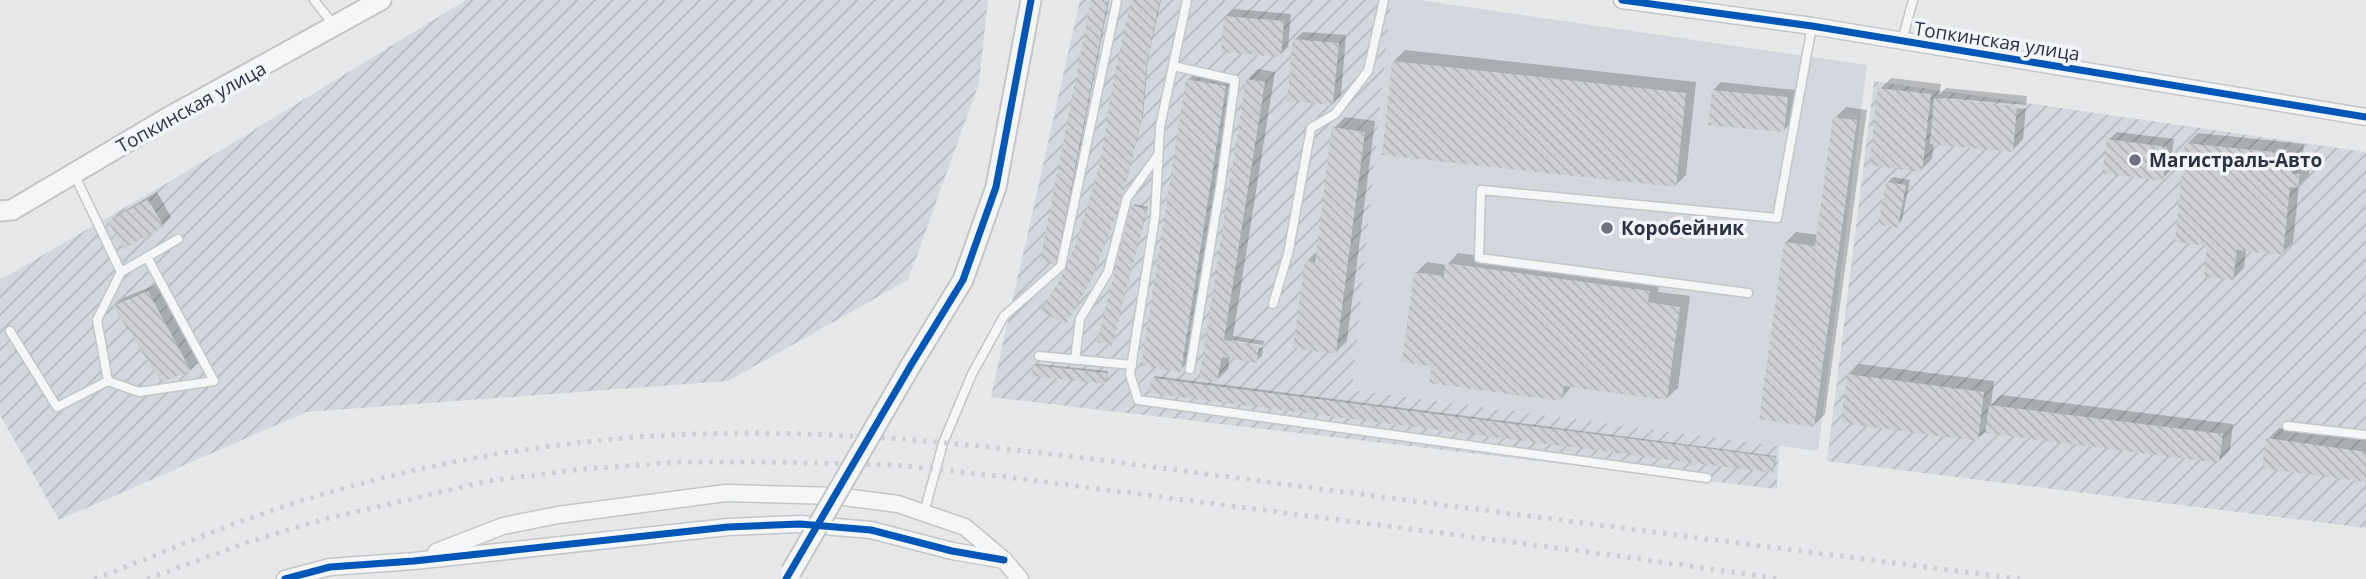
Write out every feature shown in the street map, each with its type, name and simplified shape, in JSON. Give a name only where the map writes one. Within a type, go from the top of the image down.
[{"type":"street","name":"Топкинская улица","points":[[0,211],[12,210],[169,117],[381,0]]},
{"type":"street","points":[[788,575],[963,280],[996,187],[1031,0]]},
{"type":"street","name":"Топкинская улица","points":[[1622,0],[1812,26],[2366,117]]},
{"type":"street","points":[[414,561],[503,526],[558,515],[726,493],[836,496],[898,504],[965,527],[1004,560],[1020,579]]},
{"type":"street","points":[[285,579],[330,568],[728,527],[800,524],[871,530],[952,551],[1004,560]]},
{"type":"lane","points":[[314,0],[334,27]]},
{"type":"lane","points":[[924,513],[943,443],[972,374],[1004,316],[1061,266],[1117,0]]},
{"type":"lane","points":[[1187,0],[1160,127],[1155,217],[1130,374],[1138,400],[1707,478]]},
{"type":"lane","points":[[1273,304],[1288,254],[1311,128],[1335,114],[1368,71],[1384,0]]},
{"type":"lane","points":[[1902,41],[1913,0]]},
{"type":"lane","points":[[1748,293],[1479,258],[1481,190],[1777,218],[1812,26]]},
{"type":"lane","points":[[1173,66],[1235,80],[1191,369]]},
{"type":"lane","points":[[1075,360],[1080,319],[1108,272],[1127,198],[1158,155]]},
{"type":"lane","points":[[75,174],[121,272]]},
{"type":"lane","points":[[108,381],[97,320],[121,272],[178,239]]},
{"type":"lane","points":[[10,331],[57,407],[108,381],[139,392],[214,381],[147,257]]},
{"type":"lane","points":[[1039,356],[1132,365]]},
{"type":"lane","points":[[2287,426],[2366,435]]},
{"type":"shaded area","points":[[466,0],[988,0],[979,83],[908,280],[728,381],[306,412],[59,520],[0,415],[0,280],[179,176]]},
{"type":"shaded area","points":[[1080,0],[1391,0],[1352,390],[1779,446],[1777,489],[991,397]]},
{"type":"shaded area","name":"Коробейник","points":[[1391,0],[1419,0],[1867,65],[1818,451],[1352,390]]},
{"type":"shaded area","points":[[1874,81],[2366,152],[2366,528],[1827,461]]},
{"type":"building","points":[[1091,0],[1108,0],[1056,265],[1040,261]]},
{"type":"building","points":[[1131,0],[1160,0],[1147,63],[1142,119],[1111,230],[1087,288],[1066,324],[1040,311],[1060,280],[1076,243],[1100,163],[1114,77]]},
{"type":"building","points":[[1224,16],[1284,21],[1281,57],[1221,52]]},
{"type":"building","points":[[1293,39],[1339,43],[1333,105],[1287,101]]},
{"type":"building","points":[[1392,61],[1686,93],[1676,187],[1382,155]]},
{"type":"building","points":[[1186,79],[1226,86],[1181,372],[1141,366]]},
{"type":"building","points":[[1246,79],[1265,82],[1224,340],[1259,346],[1257,363],[1222,357],[1217,382],[1199,379]]},
{"type":"building","points":[[1878,88],[1931,94],[1922,172],[1869,165]]},
{"type":"building","points":[[1712,90],[1788,97],[1784,132],[1708,125]]},
{"type":"building","points":[[1934,98],[2017,106],[2013,152],[1930,144]]},
{"type":"building","points":[[1833,117],[1857,120],[1814,427],[1759,419],[1784,242],[1815,246]]},
{"type":"building","points":[[1332,127],[1365,132],[1336,354],[1293,348],[1305,260],[1315,262]]},
{"type":"building","name":"Магистраль-Авто","points":[[2107,139],[2167,147],[2163,181],[2102,173]]},
{"type":"building","points":[[2185,143],[2294,154],[2292,174],[2300,174],[2298,188],[2290,187],[2283,255],[2237,250],[2233,280],[2204,277],[2207,246],[2175,242]]},
{"type":"building","points":[[1886,182],[1906,185],[1898,228],[1878,224]]},
{"type":"building","points":[[148,199],[164,227],[123,249],[108,221]]},
{"type":"building","points":[[1131,205],[1147,209],[1112,346],[1097,342]]},
{"type":"building","points":[[1445,263],[1650,291],[1648,302],[1680,307],[1667,400],[1564,386],[1562,401],[1429,383],[1432,366],[1402,362],[1414,272],[1444,276]]},
{"type":"building","points":[[148,291],[191,371],[161,382],[113,306]]},
{"type":"building","points":[[1033,365],[1107,373],[1106,384],[1032,376]]},
{"type":"building","points":[[1847,374],[1984,392],[1978,441],[1841,423]]},
{"type":"building","points":[[1151,378],[1775,457],[1773,473],[1150,393]]},
{"type":"building","points":[[1989,405],[2223,434],[2219,463],[1985,433]]},
{"type":"building","points":[[2266,438],[2366,452],[2366,482],[2262,468]]},
{"type":"railway","points":[[94,579],[259,515],[420,469],[502,453],[585,442],[669,435],[754,433],[838,435],[1007,449],[2020,579]]},
{"type":"railway","points":[[147,579],[248,542],[321,520],[488,481],[582,469],[681,462],[898,465],[1604,554],[1781,579]]},
{"type":"cycle path","points":[[786,579],[963,280],[996,187],[1031,0]]},
{"type":"cycle path","points":[[1622,0],[1812,26],[2366,117]]},
{"type":"cycle path","points":[[285,579],[330,567],[414,561],[728,527],[800,524],[871,530],[952,551],[1004,560]]},
{"type":"place","name":"Магистраль-Авто","points":[[2135,160]]},
{"type":"place","name":"Коробейник","points":[[1607,228]]}]
